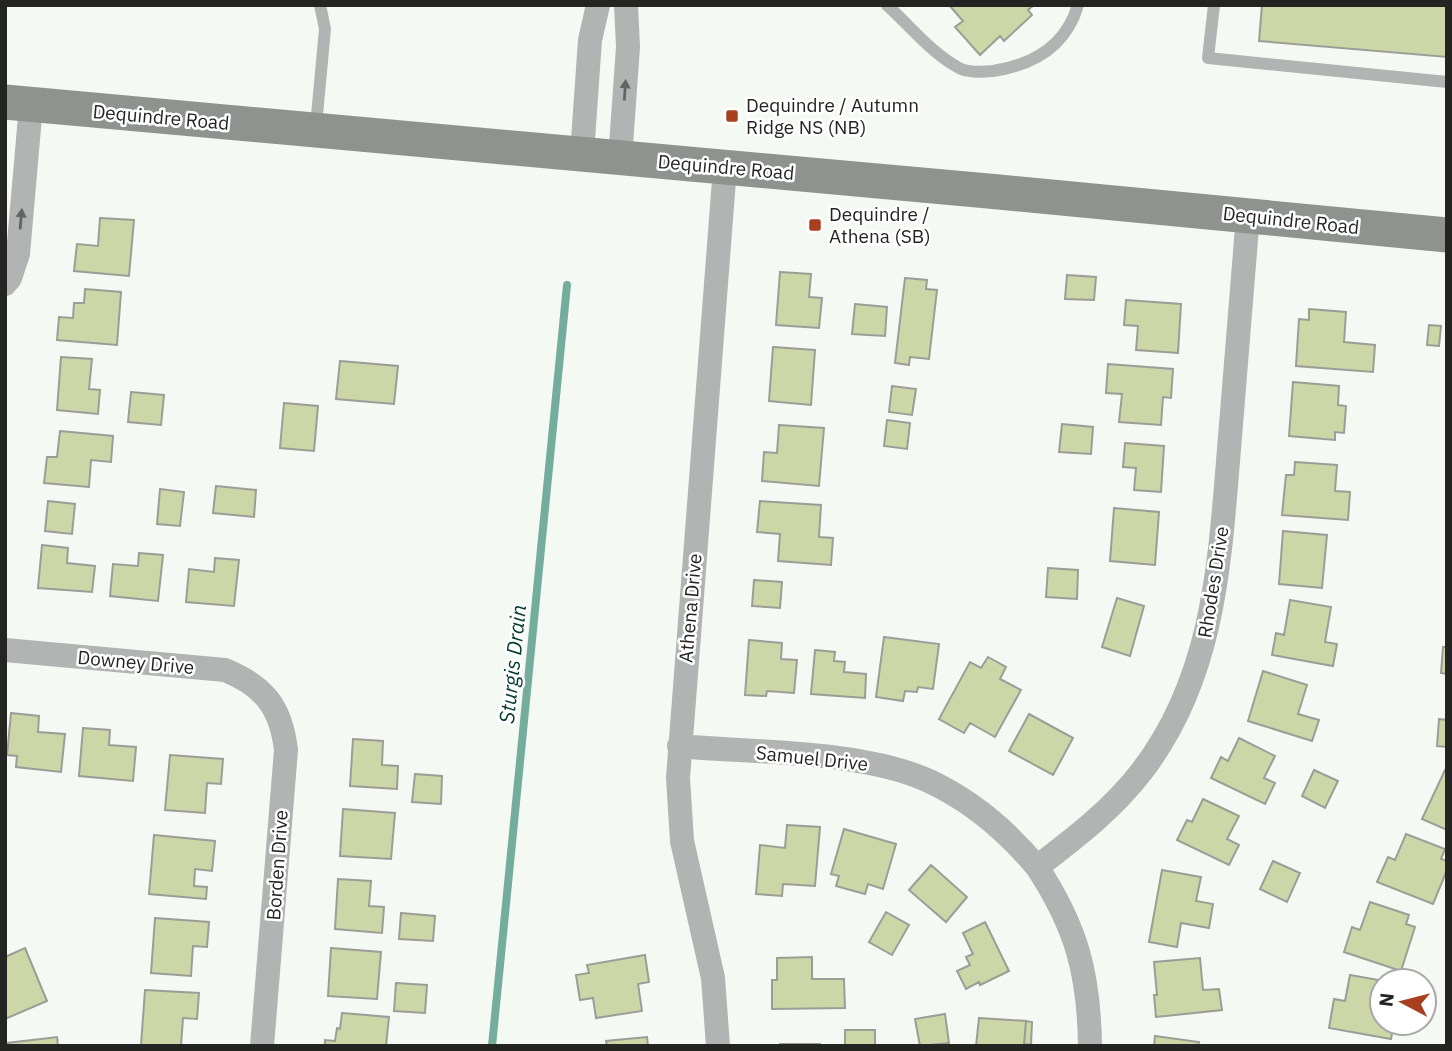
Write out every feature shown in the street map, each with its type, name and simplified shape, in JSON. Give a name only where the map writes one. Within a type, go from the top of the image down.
[{"type":"main road","name":"Dequindre Road","points":[[18,104],[1447,235]]},
{"type":"street","points":[[582,154],[590,40],[598,5]]},
{"type":"street","points":[[620,159],[628,47],[626,5]]},
{"type":"street","points":[[5,284],[10,278],[18,254],[18,104]]},
{"type":"street","name":"Athena Drive","points":[[718,1046],[713,978],[682,841],[678,805],[679,746],[725,167]]},
{"type":"street","name":"Rhodes Drive","points":[[1037,867],[1093,823],[1142,770],[1171,726],[1204,643],[1212,612],[1218,566],[1248,215]]},
{"type":"street","name":"Downey Drive","points":[[5,650],[225,670],[246,679],[262,691]]},
{"type":"street","name":"Borden Drive","points":[[262,691],[277,712],[284,731],[286,750],[262,1046]]},
{"type":"street","name":"Samuel Drive","points":[[679,746],[847,759],[927,780],[983,813],[1018,844],[1037,867]]},
{"type":"street","points":[[1037,867],[1069,922],[1079,951],[1089,1007],[1090,1046]]},
{"type":"lane","points":[[316,130],[325,29],[320,5]]},
{"type":"lane","points":[[887,5],[940,54],[962,69],[980,72],[1033,61],[1058,41],[1078,5]]},
{"type":"lane","points":[[1214,5],[1208,58],[1447,82]]},
{"type":"building","points":[[949,5],[1034,5],[1028,10],[1032,15],[1004,41],[1000,36],[980,55],[955,27],[963,21]]},
{"type":"building","points":[[1262,5],[1447,5],[1447,57],[1259,41]]},
{"type":"building","points":[[100,218],[134,220],[129,276],[74,271],[77,244],[98,246]]},
{"type":"building","points":[[780,272],[811,274],[809,297],[822,298],[819,328],[776,325]]},
{"type":"building","points":[[1067,275],[1096,277],[1094,300],[1065,299]]},
{"type":"building","points":[[905,278],[927,280],[926,289],[937,290],[929,359],[910,357],[909,365],[895,363]]},
{"type":"building","points":[[85,289],[121,292],[117,345],[57,340],[59,317],[73,318],[74,303],[84,303]]},
{"type":"building","points":[[1126,300],[1181,304],[1178,353],[1136,350],[1138,326],[1124,325]]},
{"type":"building","points":[[855,304],[887,307],[885,336],[852,334]]},
{"type":"building","points":[[1309,309],[1346,312],[1344,342],[1375,345],[1373,372],[1296,366],[1299,319],[1309,320]]},
{"type":"building","points":[[1429,325],[1441,326],[1439,346],[1427,345]]},
{"type":"building","points":[[773,347],[815,350],[811,405],[769,401]]},
{"type":"building","points":[[61,357],[92,359],[89,389],[100,390],[98,414],[57,410]]},
{"type":"building","points":[[340,361],[398,366],[394,404],[336,399]]},
{"type":"building","points":[[1108,364],[1173,369],[1171,398],[1163,397],[1161,425],[1119,422],[1122,394],[1106,393]]},
{"type":"building","points":[[1293,382],[1339,386],[1338,405],[1346,406],[1344,433],[1335,432],[1335,440],[1289,436]]},
{"type":"building","points":[[892,386],[916,389],[912,415],[889,412]]},
{"type":"building","points":[[131,392],[164,395],[161,425],[128,422]]},
{"type":"building","points":[[284,403],[318,406],[314,451],[280,448]]},
{"type":"building","points":[[887,420],[910,423],[907,449],[884,446]]},
{"type":"building","points":[[1062,424],[1093,427],[1091,454],[1059,452]]},
{"type":"building","points":[[779,425],[824,428],[819,486],[762,481],[764,452],[777,453]]},
{"type":"building","points":[[60,431],[113,436],[111,462],[91,460],[89,487],[44,483],[47,457],[57,457]]},
{"type":"building","points":[[1125,443],[1164,446],[1161,492],[1134,490],[1136,468],[1123,467]]},
{"type":"building","points":[[1295,462],[1337,465],[1335,491],[1350,492],[1348,520],[1282,515],[1286,475],[1294,475]]},
{"type":"building","points":[[216,486],[256,490],[254,517],[213,513]]},
{"type":"building","points":[[160,489],[184,492],[180,526],[157,524]]},
{"type":"building","points":[[48,501],[75,504],[72,534],[45,531]]},
{"type":"building","points":[[760,501],[821,505],[819,537],[833,538],[831,565],[778,561],[780,534],[757,532]]},
{"type":"building","points":[[1114,508],[1159,512],[1155,565],[1110,561]]},
{"type":"building","points":[[1283,531],[1327,535],[1322,588],[1279,584]]},
{"type":"building","points":[[42,545],[68,548],[67,563],[95,566],[92,592],[38,588]]},
{"type":"building","points":[[139,553],[163,555],[158,601],[110,596],[113,564],[138,566]]},
{"type":"building","points":[[215,558],[239,560],[234,606],[186,602],[189,569],[214,572]]},
{"type":"building","points":[[1048,568],[1078,570],[1077,599],[1046,597]]},
{"type":"building","points":[[754,580],[782,582],[780,608],[752,606]]},
{"type":"building","points":[[1117,598],[1144,606],[1130,656],[1102,647]]},
{"type":"building","points":[[1290,600],[1331,607],[1325,642],[1337,644],[1333,666],[1272,655],[1276,633],[1284,635]]},
{"type":"building","points":[[884,637],[939,644],[933,689],[918,687],[917,692],[905,691],[903,701],[876,697]]},
{"type":"building","points":[[749,640],[782,643],[781,659],[797,660],[794,693],[767,691],[766,696],[745,695]]},
{"type":"building","points":[[1443,647],[1447,647],[1447,674],[1441,673]]},
{"type":"building","points":[[815,650],[835,652],[834,661],[845,662],[844,672],[866,674],[865,698],[811,694]]},
{"type":"building","points":[[988,657],[1006,667],[1000,679],[1021,690],[995,737],[970,723],[964,733],[939,719],[970,662],[981,668]]},
{"type":"building","points":[[1263,671],[1307,685],[1298,714],[1319,720],[1312,741],[1248,721]]},
{"type":"building","points":[[11,713],[39,716],[38,732],[65,734],[61,772],[16,767],[17,756],[7,755]]},
{"type":"building","points":[[1029,714],[1073,738],[1053,775],[1009,751]]},
{"type":"building","points":[[1439,719],[1447,720],[1447,747],[1437,746]]},
{"type":"building","points":[[83,728],[110,730],[109,745],[136,747],[133,781],[79,776]]},
{"type":"building","points":[[1239,738],[1275,756],[1264,778],[1275,783],[1265,804],[1211,778],[1221,757],[1228,761]]},
{"type":"building","points":[[353,739],[383,741],[382,765],[398,766],[397,789],[350,786]]},
{"type":"building","points":[[170,755],[223,759],[221,784],[207,783],[205,813],[165,810]]},
{"type":"building","points":[[1314,770],[1338,781],[1325,808],[1302,796]]},
{"type":"building","points":[[1445,770],[1447,771],[1447,830],[1422,819]]},
{"type":"building","points":[[415,774],[442,776],[441,804],[412,802]]},
{"type":"building","points":[[1203,799],[1239,816],[1227,839],[1239,845],[1229,865],[1177,840],[1187,820],[1192,822]]},
{"type":"building","points":[[343,809],[395,813],[391,859],[340,856]]},
{"type":"building","points":[[787,825],[820,827],[815,886],[783,884],[782,896],[756,894],[760,845],[785,848]]},
{"type":"building","points":[[844,829],[896,844],[883,889],[868,884],[865,894],[836,886],[839,876],[831,874]]},
{"type":"building","points":[[1406,834],[1445,849],[1441,859],[1447,861],[1447,870],[1433,904],[1377,882],[1388,857],[1395,860]]},
{"type":"building","points":[[154,835],[215,841],[212,871],[195,869],[194,886],[207,887],[206,899],[149,894]]},
{"type":"building","points":[[1273,861],[1300,873],[1287,902],[1260,889]]},
{"type":"building","points":[[931,865],[967,897],[946,922],[909,890]]},
{"type":"building","points":[[1162,870],[1201,877],[1196,901],[1213,904],[1209,928],[1181,923],[1177,947],[1149,942]]},
{"type":"building","points":[[338,879],[371,881],[369,906],[384,907],[382,933],[335,929]]},
{"type":"building","points":[[1370,902],[1409,915],[1406,924],[1415,927],[1402,967],[1389,967],[1344,952],[1352,927],[1360,930]]},
{"type":"building","points":[[886,912],[909,925],[892,955],[869,942]]},
{"type":"building","points":[[401,913],[435,916],[433,941],[399,939]]},
{"type":"building","points":[[155,918],[209,922],[207,947],[193,946],[191,976],[151,973]]},
{"type":"building","points":[[985,922],[1009,971],[966,989],[957,971],[970,965],[966,957],[973,954],[963,933]]},
{"type":"building","points":[[25,948],[47,1001],[5,1019],[5,957]]},
{"type":"building","points":[[331,948],[381,952],[377,999],[328,996]]},
{"type":"building","points":[[645,955],[649,982],[638,984],[642,1011],[596,1018],[593,998],[580,1000],[576,975],[589,973],[587,965]]},
{"type":"building","points":[[812,957],[812,979],[844,979],[845,1008],[772,1009],[772,980],[777,980],[777,958]]},
{"type":"building","points":[[1200,958],[1203,990],[1219,989],[1222,1010],[1156,1017],[1154,962]]},
{"type":"building","points":[[1350,975],[1368,978],[1368,1035],[1329,1028],[1334,999],[1345,1001]]},
{"type":"building","points":[[396,983],[427,985],[425,1013],[394,1011]]},
{"type":"building","points":[[145,990],[199,993],[197,1019],[183,1018],[181,1046],[141,1045]]},
{"type":"building","points":[[342,1013],[389,1017],[386,1046],[325,1046],[325,1040],[335,1041]]},
{"type":"building","points":[[945,1014],[949,1043],[920,1046],[915,1019]]},
{"type":"building","points":[[979,1018],[1026,1021],[1024,1046],[976,1046]]},
{"type":"building","points":[[1026,1021],[1032,1022],[1031,1045],[1024,1044]]},
{"type":"building","points":[[845,1030],[875,1030],[875,1046],[845,1046]]},
{"type":"building","points":[[1155,1036],[1199,1042],[1198,1046],[1154,1046]]},
{"type":"building","points":[[57,1037],[58,1046],[7,1046],[7,1043]]},
{"type":"building","points":[[647,1037],[648,1046],[607,1046],[606,1041]]},
{"type":"building","points":[[820,1044],[820,1046],[780,1046]]},
{"type":"waterway","name":"Sturgis Drain","points":[[492,1046],[567,285]]},
{"type":"place","name":"Dequindre / Autumn Ridge NS (NB)","points":[[732,116]]},
{"type":"place","name":"Dequindre / Athena (SB)","points":[[815,225]]}]
